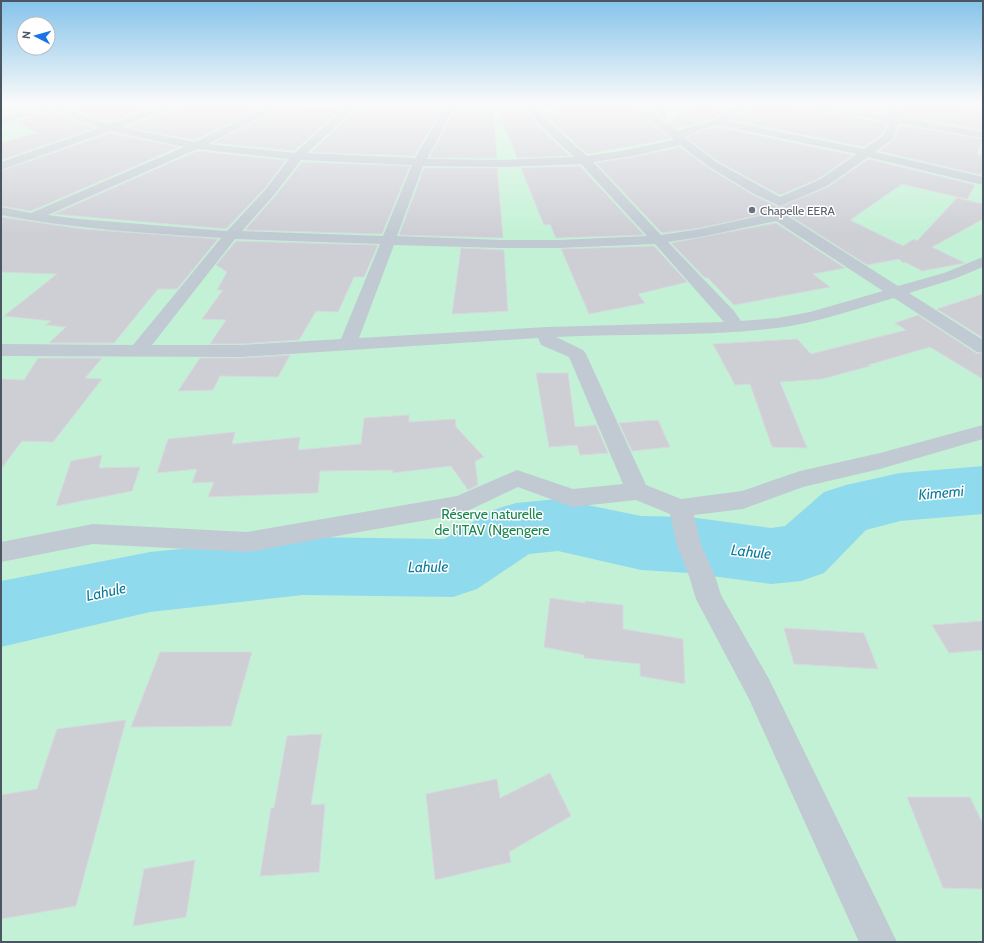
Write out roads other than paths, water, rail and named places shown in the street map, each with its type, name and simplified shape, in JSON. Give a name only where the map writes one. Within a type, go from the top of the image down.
[{"type":"street","points":[[1,166],[56,146]]},
{"type":"street","points":[[1,225],[27,216],[195,146]]},
{"type":"street","points":[[205,146],[297,157],[472,164],[584,160],[648,150],[658,146]]},
{"type":"street","points":[[138,351],[231,235],[270,192],[297,157],[309,146]]},
{"type":"street","points":[[348,345],[419,162],[428,146]]},
{"type":"street","points":[[569,146],[584,160],[728,315],[736,327]]},
{"type":"street","points":[[688,146],[712,164],[758,192],[779,209],[896,292],[983,348]]},
{"type":"street","points":[[833,146],[983,181]]},
{"type":"street","points":[[1,211],[79,223],[231,235],[388,241],[544,244],[657,240],[700,233],[779,209],[823,183],[877,146]]},
{"type":"street","points":[[1,350],[241,350],[348,345],[547,332],[736,327],[778,323],[812,317],[949,276],[983,261]]},
{"type":"street","points":[[547,332],[547,341],[577,354],[637,491]]},
{"type":"street","points":[[1,552],[94,534],[247,542],[461,505],[517,478],[572,498],[637,491],[680,508],[743,500],[800,479],[880,461],[983,432]]},
{"type":"street","points":[[680,508],[689,545],[702,576],[709,599],[759,689],[878,942]]},
{"type":"waterway","name":"Lahule","points":[[1,614],[150,582],[303,566],[453,568],[516,529],[558,525],[641,543],[689,545],[771,556],[801,553],[846,510],[900,497],[983,490]]},
{"type":"place","name":"Chapelle EERA","points":[[752,210]]},
{"type":"water label","name":"Kimemi","points":[[941,493]]},
{"type":"park label","name":"Réserve naturelle de l'ITAV (Ngengere","points":[[492,522]]}]
